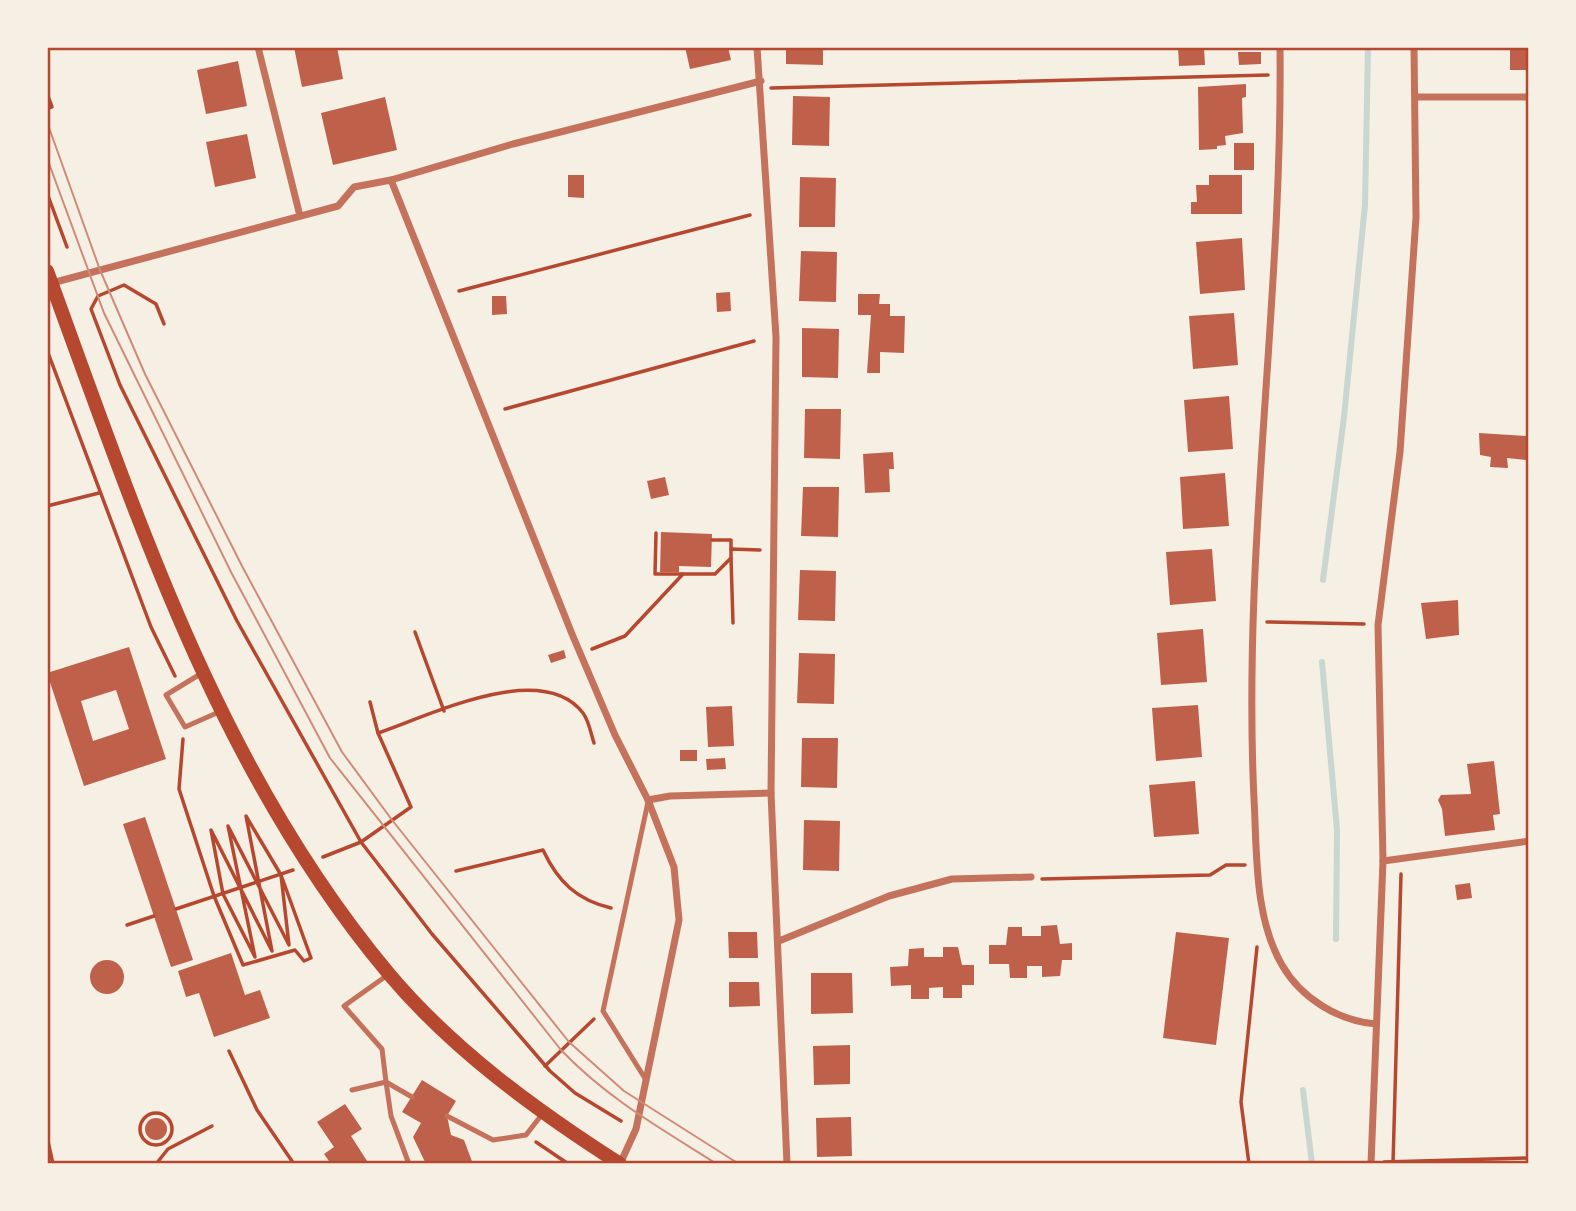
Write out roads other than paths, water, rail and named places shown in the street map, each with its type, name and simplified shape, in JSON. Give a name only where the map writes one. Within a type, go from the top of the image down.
[{"type":"main road","points":[[50,277],[136,510],[202,673],[255,780],[296,846],[389,974],[456,1041],[543,1113],[620,1164]]},
{"type":"street","points":[[258,47],[300,216]]},
{"type":"street","points":[[757,47],[776,337],[771,793],[787,1164]]},
{"type":"street","points":[[1280,47],[1273,310],[1254,622],[1252,742],[1258,865],[1270,932],[1281,964],[1307,998],[1356,1023],[1376,1024]]},
{"type":"street","points":[[1371,1163],[1383,861],[1378,625],[1400,452],[1416,217],[1414,47]]},
{"type":"street","points":[[50,277],[338,206],[354,187],[391,180],[513,144],[761,85]]},
{"type":"street","points":[[1415,97],[1529,97]]},
{"type":"street","points":[[391,180],[572,634],[615,735],[648,800],[674,867],[679,920],[636,1129],[620,1164]]},
{"type":"street","points":[[648,800],[670,796],[771,793]]},
{"type":"street","points":[[1383,861],[1529,841]]},
{"type":"street","points":[[779,941],[889,896],[952,879],[1031,877]]},
{"type":"lane","points":[[202,673],[166,695],[185,727],[219,712]]},
{"type":"lane","points":[[646,1080],[603,1011],[648,800]]},
{"type":"lane","points":[[389,974],[344,1006],[382,1049],[391,1116],[409,1164]]},
{"type":"lane","points":[[352,1090],[386,1082],[412,1097]]},
{"type":"lane","points":[[447,1116],[493,1140],[526,1135],[543,1113]]},
{"type":"waterway","points":[[1323,580],[1344,417],[1365,205],[1368,47]]},
{"type":"waterway","points":[[1322,662],[1337,830],[1336,939]]},
{"type":"waterway","points":[[1303,1090],[1312,1164]]},
{"type":"tram line","points":[[47,122],[100,270],[145,374],[242,566],[342,752],[392,820],[569,1042],[624,1091],[739,1164]]},
{"type":"tram line","points":[[47,158],[104,313],[231,572],[330,758],[561,1050],[616,1098],[717,1164]]}]
